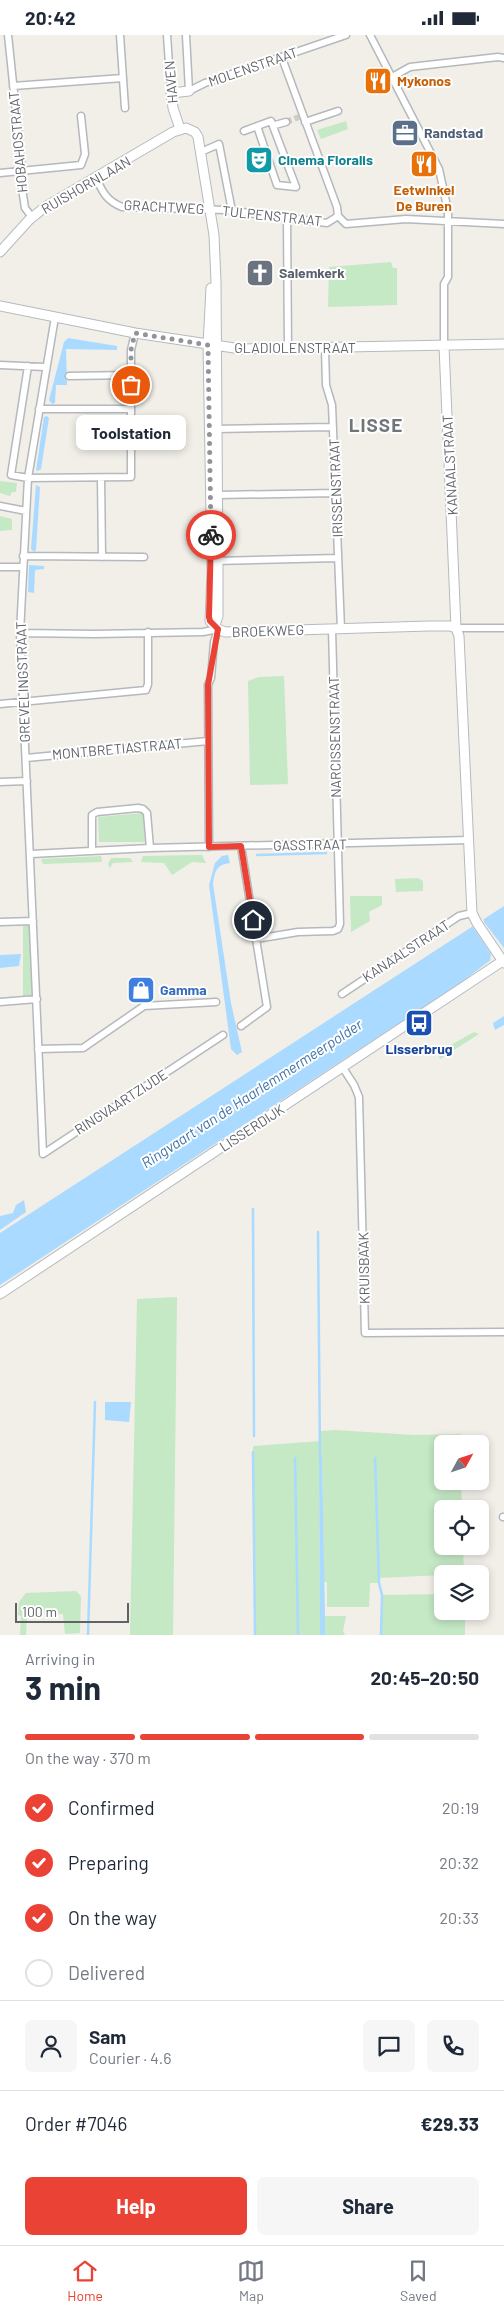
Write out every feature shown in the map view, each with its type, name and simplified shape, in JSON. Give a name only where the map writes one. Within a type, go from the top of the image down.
[{"type":"main road","points":[[171,93],[189,91]]},
{"type":"main road","name":"HAVEN","points":[[171,93],[173,108],[180,129]]},
{"type":"main road","name":"GRACHTWEG","points":[[180,129],[186,128],[195,132],[201,152],[211,210]]},
{"type":"main road","name":"RUISHORNLAAN","points":[[0,251],[32,217],[96,177],[180,129]]},
{"type":"main road","points":[[211,210],[214,235],[214,274],[211,282],[215,561]]},
{"type":"main road","name":"GLADIOLENSTRAAT","points":[[0,306],[135,333],[241,349],[288,350],[504,344]]},
{"type":"main road","name":"KANAALSTRAAT","points":[[444,346],[456,628],[459,636],[472,913],[502,960]]},
{"type":"main road","points":[[214,429],[218,495],[215,561],[209,617],[216,627]]},
{"type":"main road","name":"BROEKWEG","points":[[216,627],[225,632],[446,626],[456,628]]},
{"type":"main road","name":"LISSERDIJK","points":[[0,1295],[343,1068],[502,960]]},
{"type":"street","name":"HOBAHOSTRAAT","points":[[8,35],[25,208],[32,217]]},
{"type":"street","points":[[120,35],[125,108]]},
{"type":"street","name":"HAVEN","points":[[167,35],[171,93]]},
{"type":"street","points":[[186,35],[189,91]]},
{"type":"street","name":"MOLENSTRAAT","points":[[189,91],[205,83],[346,35]]},
{"type":"street","name":"KANAALSTRAAT","points":[[370,35],[439,169],[448,211],[448,277],[444,284],[446,328],[444,346]]},
{"type":"street","points":[[282,57],[302,119],[337,207],[338,216]]},
{"type":"street","points":[[392,77],[410,67],[498,57],[504,58]]},
{"type":"street","points":[[13,86],[123,78]]},
{"type":"street","points":[[302,119],[338,111]]},
{"type":"street","points":[[0,173],[76,167],[84,162],[82,116]]},
{"type":"street","points":[[244,131],[257,126],[271,121],[296,187],[277,185],[257,126]]},
{"type":"street","points":[[274,125],[286,122]]},
{"type":"street","points":[[201,152],[219,145],[232,211]]},
{"type":"street","name":"GRACHTWEG","points":[[96,177],[104,193],[112,203],[122,207],[211,210]]},
{"type":"street","name":"TULPENSTRAAT","points":[[211,210],[327,223],[338,216],[346,224],[406,219],[504,224]]},
{"type":"street","points":[[287,219],[288,350]]},
{"type":"street","name":"GREVELINGSTRAAT","points":[[42,1126],[20,633],[28,478],[54,317]]},
{"type":"street","points":[[28,366],[11,475],[28,478],[131,477],[131,350],[135,333]]},
{"type":"street","name":"IRISSENSTRAAT","points":[[325,348],[326,385],[332,405],[336,493],[338,558],[337,629]]},
{"type":"street","points":[[0,365],[45,367]]},
{"type":"street","points":[[69,376],[131,375]]},
{"type":"street","points":[[39,409],[131,409]]},
{"type":"street","points":[[214,429],[333,427]]},
{"type":"street","points":[[101,478],[102,557]]},
{"type":"street","points":[[218,495],[336,493]]},
{"type":"street","points":[[0,506],[26,511]]},
{"type":"street","points":[[24,556],[144,557]]},
{"type":"street","points":[[215,561],[338,558]]},
{"type":"street","points":[[0,567],[23,567]]},
{"type":"street","points":[[209,847],[208,685],[216,627]]},
{"type":"street","name":"BROEKWEG","points":[[20,633],[203,632],[216,627]]},
{"type":"street","points":[[456,628],[504,628]]},
{"type":"street","name":"NARCISSENSTRAAT","points":[[256,939],[298,932],[338,929],[337,629]]},
{"type":"street","points":[[0,704],[146,690],[148,684],[148,632]]},
{"type":"street","name":"MONTBRETIASTRAAT","points":[[26,757],[208,741]]},
{"type":"street","points":[[0,782],[27,781]]},
{"type":"street","points":[[92,851],[92,815],[97,812],[138,808],[143,809],[147,813],[150,848]]},
{"type":"street","name":"GASSTRAAT","points":[[30,854],[150,848],[469,840]]},
{"type":"street","points":[[241,846],[267,1007],[241,1026]]},
{"type":"street","name":"KANAALSTRAAT","points":[[342,994],[459,916],[472,913]]},
{"type":"street","points":[[0,922],[33,921]]},
{"type":"street","points":[[0,1001],[37,999]]},
{"type":"street","points":[[38,1049],[83,1048],[144,1006],[216,1002]]},
{"type":"street","name":"RINGVAARTZIJDE","points":[[42,1126],[43,1154],[224,1035]]},
{"type":"street","name":"KRUISBAAK","points":[[343,1068],[359,1097],[365,1333],[504,1332]]},
{"type":"green space","points":[[346,121],[348,129],[321,139],[317,130]]},
{"type":"green space","points":[[391,262],[393,268],[397,268],[397,305],[328,307],[329,267]]},
{"type":"green space","points":[[0,481],[17,483],[16,492],[12,492],[10,496],[0,493]]},
{"type":"green space","points":[[0,516],[12,519],[12,530],[0,531]]},
{"type":"green space","points":[[284,676],[288,784],[250,785],[248,681],[259,677]]},
{"type":"green space","points":[[143,813],[145,842],[99,842],[98,817]]},
{"type":"green space","points":[[202,855],[206,863],[192,862],[172,875],[164,863],[141,862],[143,856]]},
{"type":"green space","points":[[101,856],[102,862],[43,864],[41,859]]},
{"type":"green space","points":[[111,858],[130,858],[133,862],[113,863],[110,868],[108,864]]},
{"type":"green space","points":[[418,878],[423,881],[423,891],[396,892],[395,879]]},
{"type":"green space","points":[[350,896],[382,896],[382,905],[369,912],[370,921],[351,932]]},
{"type":"green space","points":[[30,925],[32,998],[23,996],[23,926]]},
{"type":"green space","points":[[474,1032],[479,1034],[440,1059],[438,1052]]},
{"type":"green space","points":[[177,1297],[173,1635],[130,1635],[137,1299]]},
{"type":"green space","points":[[335,1430],[414,1435],[461,1434],[434,1435],[434,1490],[461,1490],[462,1500],[434,1500],[434,1555],[463,1555],[464,1565],[434,1565],[434,1575],[379,1578],[379,1583],[370,1583],[369,1607],[327,1607],[327,1582],[324,1582],[322,1458],[319,1458],[320,1635],[255,1635],[253,1446],[320,1441],[320,1431]]},
{"type":"green space","points":[[76,1591],[81,1596],[80,1633],[65,1634],[63,1614],[27,1616],[26,1635],[20,1635],[21,1616],[18,1615],[19,1602],[26,1593]]},
{"type":"green space","points":[[434,1594],[434,1620],[465,1620],[465,1635],[380,1635],[382,1595]]},
{"type":"green space","points":[[325,1616],[346,1616],[343,1631],[345,1635],[325,1635]]},
{"type":"water","points":[[68,338],[117,346],[117,350],[66,349],[67,385],[56,385],[55,403],[52,404],[49,400],[64,342]]},
{"type":"water","points":[[47,416],[49,418],[41,469],[38,471],[36,470],[44,417]]},
{"type":"water","points":[[36,485],[40,487],[36,550],[34,552],[31,549]]},
{"type":"water","points":[[29,565],[44,566],[44,569],[35,570],[34,593],[28,592]]},
{"type":"water","points":[[228,855],[230,863],[222,865],[217,869],[213,884],[231,1003],[242,1052],[237,1055],[231,1049],[209,885],[215,863],[222,856]]},
{"type":"water","name":"Ringvaart van de Haarlemmermeerpolder","points":[[504,906],[504,950],[460,983],[0,1285],[0,1233]]},
{"type":"water","points":[[21,954],[19,966],[0,968],[0,955]]},
{"type":"water","points":[[504,1016],[504,1025],[495,1030],[493,1023]]},
{"type":"water","points":[[24,1200],[26,1212],[0,1230],[0,1216],[13,1213],[16,1205]]},
{"type":"water","points":[[105,1402],[131,1402],[129,1422],[105,1420]]},
{"type":"water","points":[[322,1457],[325,1635],[320,1635],[319,1458]]},
{"type":"pier","points":[[483,917],[484,922],[504,948],[504,951],[490,961],[491,954],[471,924]]},
{"type":"waterway","points":[[257,855],[326,853]]},
{"type":"waterway","points":[[253,1209],[254,1436]]},
{"type":"waterway","points":[[318,1232],[320,1458]]},
{"type":"waterway","points":[[88,1635],[95,1402]]},
{"type":"waterway","points":[[253,1452],[255,1635]]},
{"type":"waterway","points":[[295,1458],[298,1635]]},
{"type":"waterway","points":[[375,1458],[379,1583],[382,1595],[381,1635]]},
{"type":"tunnel","points":[[286,122],[299,117]]},
{"type":"way so far","points":[[131,385],[131,350],[135,333],[208,345],[211,535]]},
{"type":"place","name":"Mykonos","points":[[378,81]]},
{"type":"place","name":"Randstad","points":[[405,133]]},
{"type":"place","name":"Cinema Floralis","points":[[259,160]]},
{"type":"place","name":"Eetwinkel De Buren","points":[[424,164]]},
{"type":"place","name":"Salemkerk","points":[[260,273]]},
{"type":"place","name":"Toolstation","points":[[131,385]]},
{"type":"place","name":"Gamma","points":[[141,990]]},
{"type":"place","name":"Lisserbrug","points":[[419,1023]]},
{"type":"district","name":"LISSE","points":[[376,425]]},
{"type":"route","points":[[211,535],[212,571],[209,617],[210,621],[218,629],[214,642],[211,677],[208,685],[209,847],[241,846],[253,920]]}]
